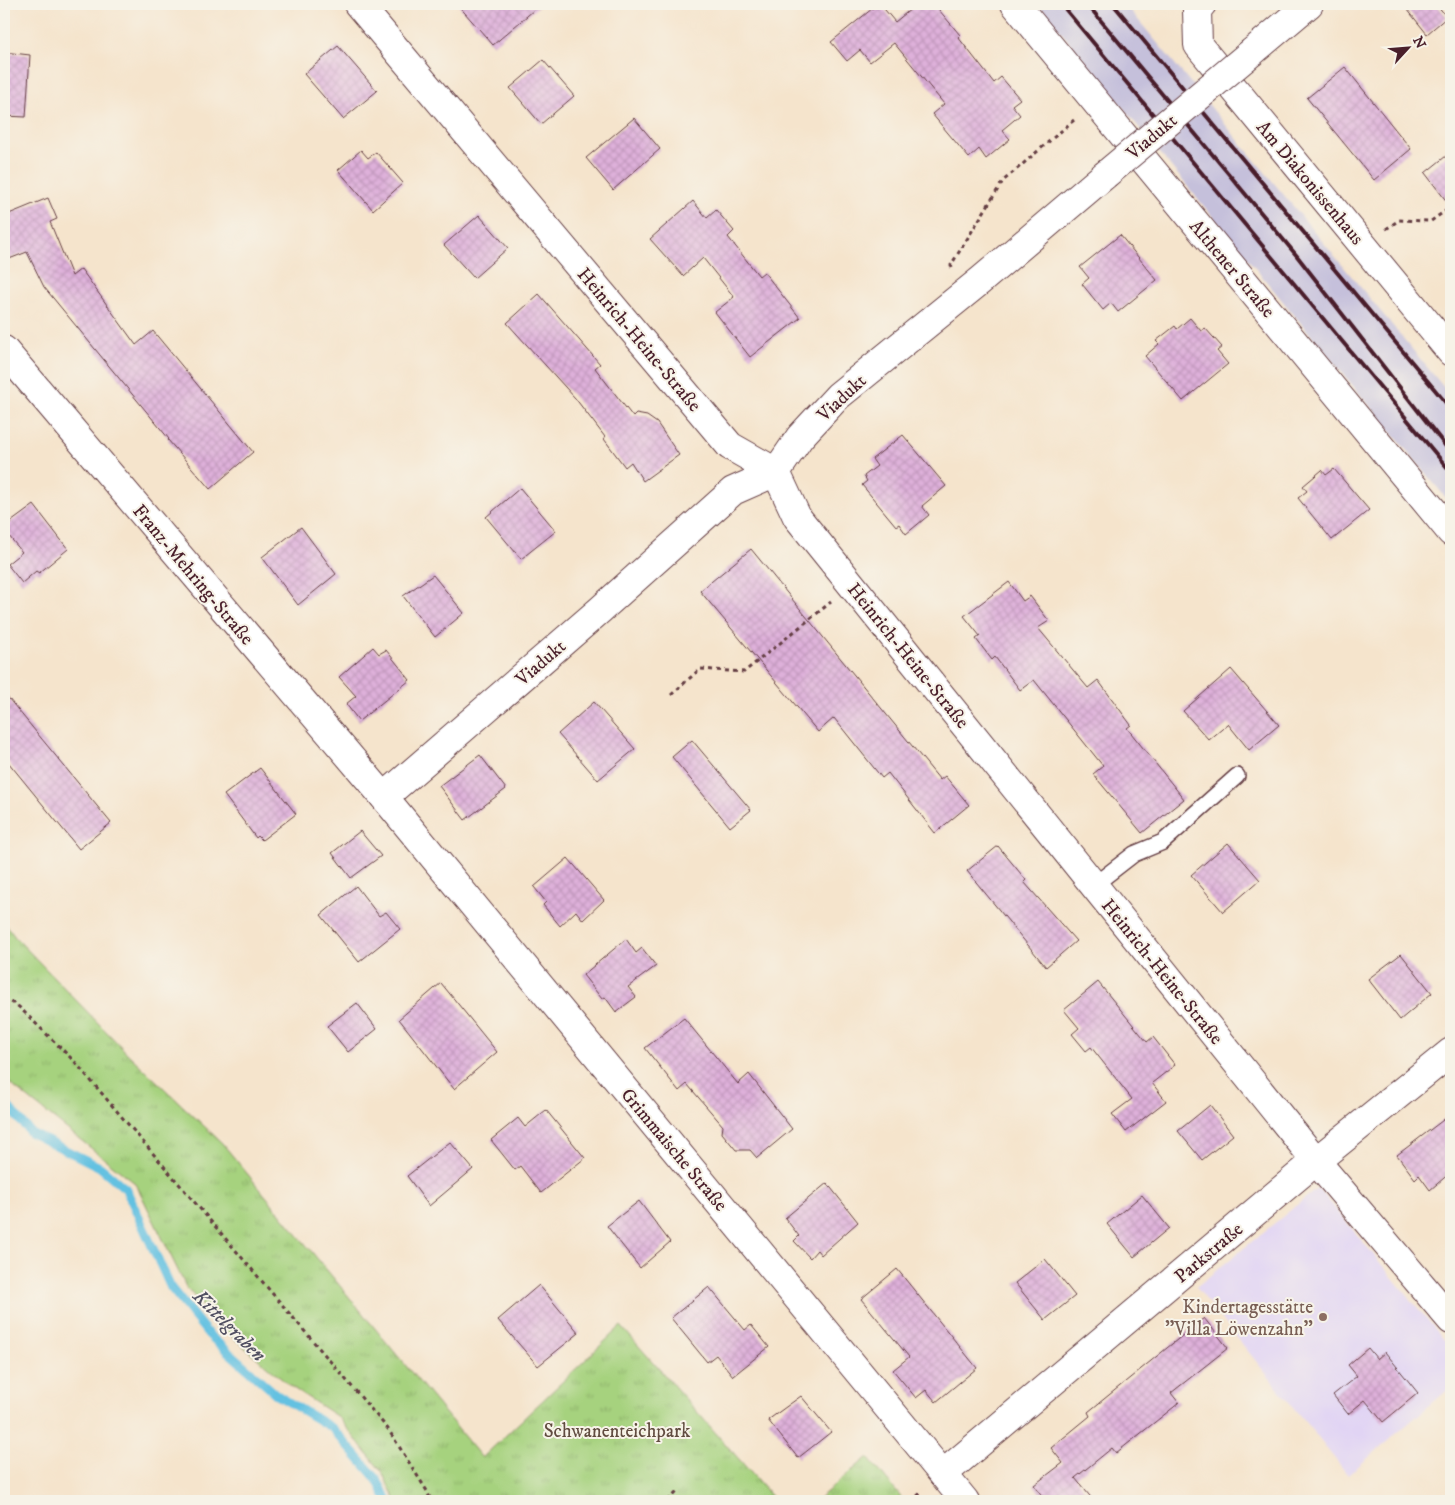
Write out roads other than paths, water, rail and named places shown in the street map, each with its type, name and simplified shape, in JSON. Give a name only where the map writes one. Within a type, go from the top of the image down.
[{"type":"street","name":"Heinrich-Heine-Straße","points":[[358,4],[730,446],[776,472],[797,517],[1316,1161],[1451,1320]]},
{"type":"street","name":"Althener Straße","points":[[1015,4],[1451,532]]},
{"type":"street","name":"Am Diakonissenhaus","points":[[1202,4],[1197,10],[1198,45],[1451,352]]},
{"type":"street","name":"Viadukt","points":[[384,797],[600,610],[733,491],[776,472],[800,437],[838,396],[968,291],[1309,4]]},
{"type":"street","name":"Franz-Mehring-Straße","points":[[4,350],[384,797]]},
{"type":"street","name":"Grimmaische Straße","points":[[384,797],[965,1501]]},
{"type":"street","name":"Parkstraße","points":[[943,1474],[1316,1161],[1451,1052]]},
{"type":"lane","points":[[1094,885],[1134,854],[1163,842],[1237,776]]},
{"type":"waterway","name":"Kittelgraben","points":[[4,1102],[31,1133],[100,1167],[126,1189],[171,1288],[209,1335],[277,1395],[332,1428],[376,1478],[388,1501]]},
{"type":"railway","points":[[1061,4],[1451,472]]},
{"type":"railway","points":[[1087,4],[1297,256],[1451,453]]},
{"type":"railway","points":[[1113,4],[1451,409]]},
{"type":"place","name":"Kindertagesstätte \"Villa Löwenzahn\"","points":[[1323,1317]]},
{"type":"park label","name":"Schwanenteichpark","points":[[617,1430]]}]
